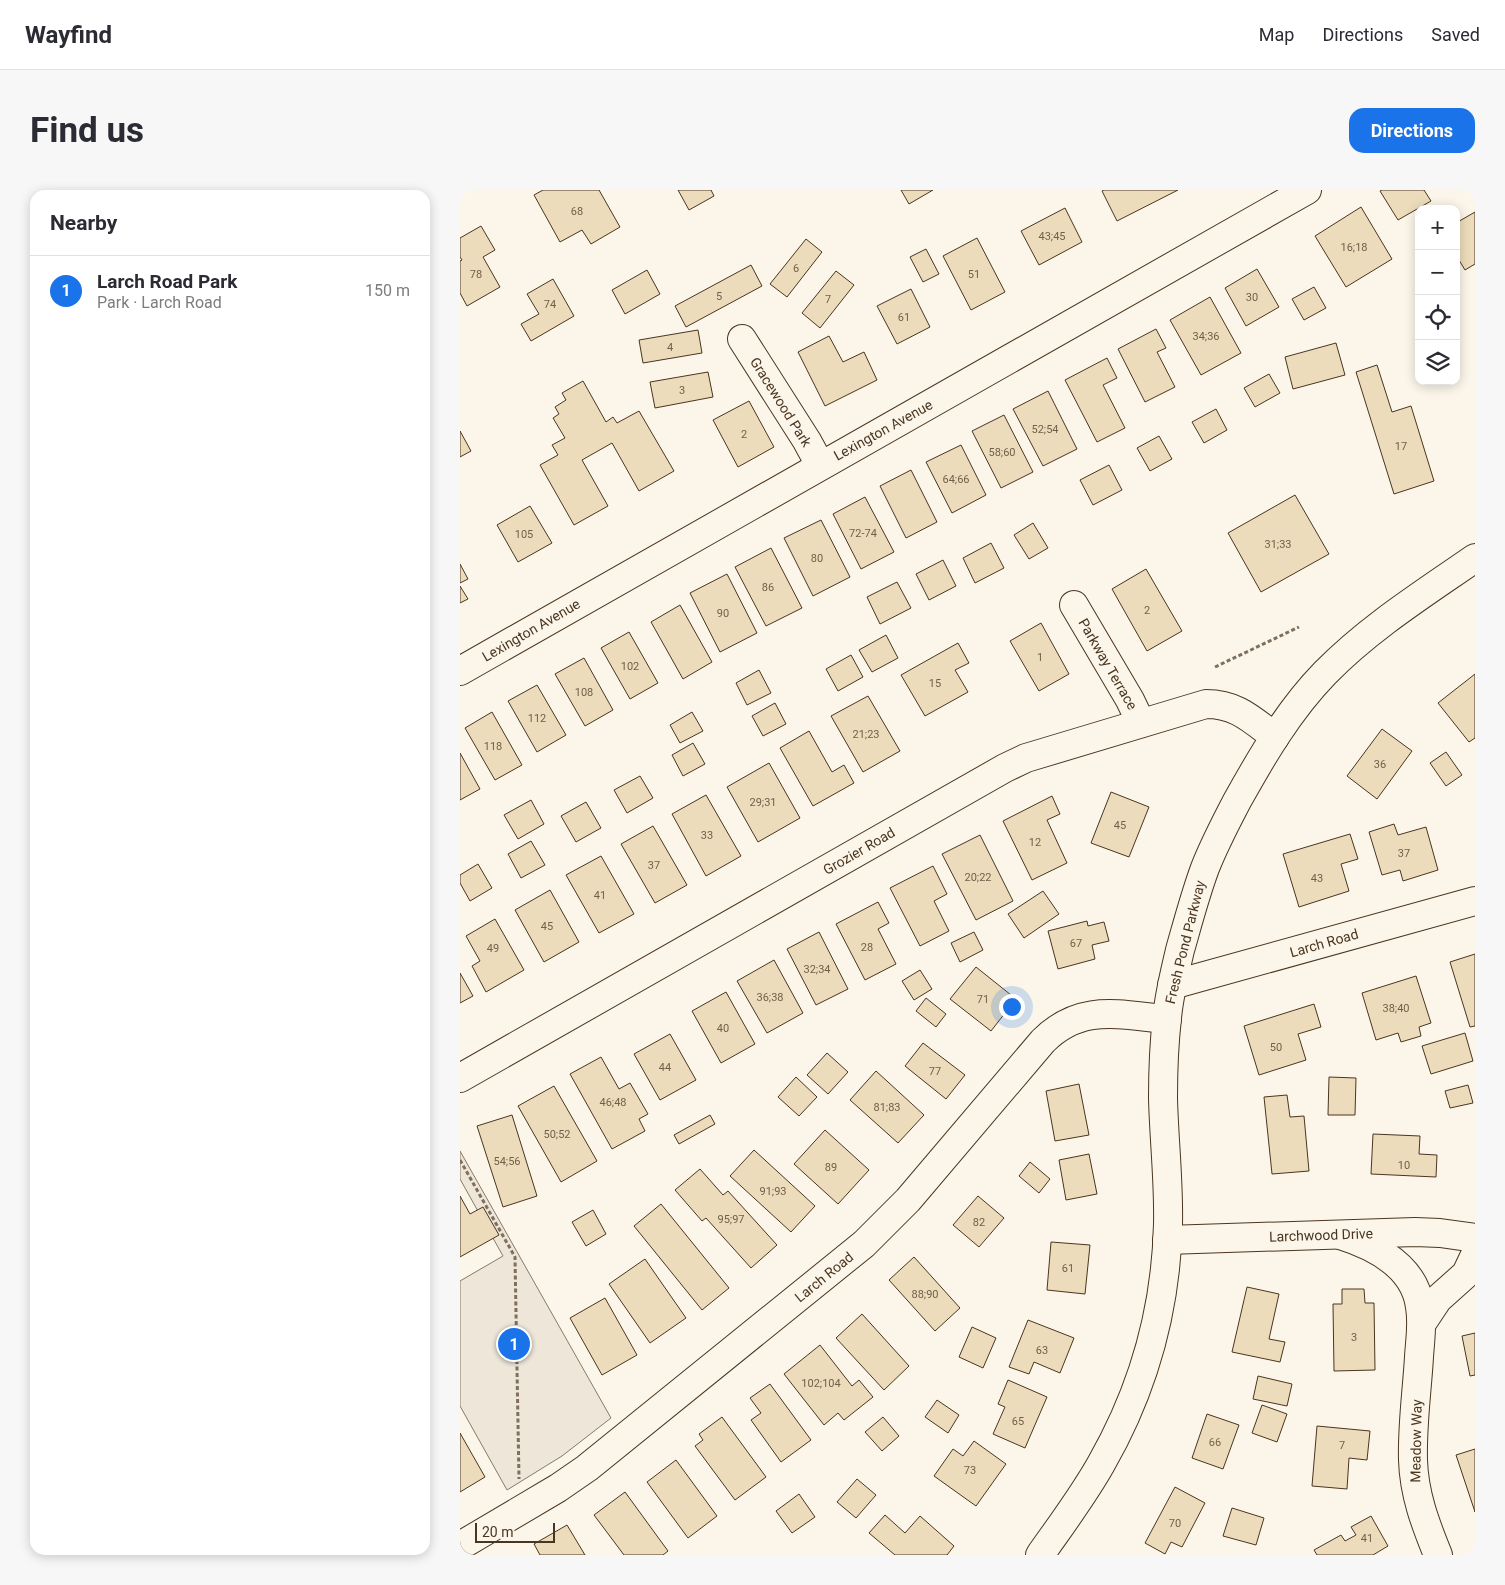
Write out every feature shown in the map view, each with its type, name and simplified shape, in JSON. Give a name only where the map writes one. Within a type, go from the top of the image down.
[{"type":"main road","name":"Lexington Avenue","points":[[460,671],[1307,190]]},
{"type":"main road","name":"Gracewood Park","points":[[742,339],[807,440],[820,465]]},
{"type":"main road","name":"Fresh Pond Parkway","points":[[1040,1555],[1100,1466],[1134,1397],[1151,1348],[1158,1314],[1167,1240],[1168,1203],[1163,1079],[1167,1019],[1172,985],[1190,913],[1206,865],[1235,804],[1253,773],[1287,720],[1317,682],[1344,656],[1400,610],[1475,558]]},
{"type":"main road","name":"Parkway Terrace","points":[[1074,605],[1130,700],[1141,723]]},
{"type":"main road","name":"Grozier Road","points":[[460,1078],[1005,768],[1032,756],[1196,706],[1216,704],[1238,710],[1276,737]]},
{"type":"main road","name":"Larch Road","points":[[1172,985],[1475,901]]},
{"type":"main road","name":"Larch Road","points":[[460,1546],[558,1488],[587,1468],[864,1244],[908,1200],[1056,1028],[1073,1019],[1092,1015],[1111,1014],[1167,1019]]},
{"type":"main road","name":"Larchwood Drive","points":[[1167,1240],[1427,1232],[1475,1238]]},
{"type":"main road","name":"Meadow Way","points":[[1340,1235],[1374,1248],[1402,1268],[1418,1295],[1422,1323],[1414,1429],[1414,1474],[1420,1510],[1438,1555]]},
{"type":"main road","name":"Meadow Way","points":[[1422,1323],[1438,1299],[1466,1274],[1475,1255]]},
{"type":"path","points":[[1215,667],[1299,627]]},
{"type":"path","points":[[460,1160],[515,1257],[519,1487]]},
{"type":"shaded area","points":[[460,1151],[611,1418],[562,1456],[507,1490],[460,1406],[460,1281],[503,1256],[460,1179]]},
{"type":"building","points":[[543,190],[599,190],[620,227],[591,244],[582,230],[560,242],[534,195]]},
{"type":"building","points":[[678,190],[711,190],[714,196],[689,210]]},
{"type":"building","points":[[901,190],[933,190],[909,204]]},
{"type":"building","points":[[1178,190],[1117,221],[1102,191]]},
{"type":"building","points":[[1424,190],[1431,201],[1424,205],[1415,205],[1415,210],[1398,220],[1380,191]]},
{"type":"building","points":[[1361,207],[1392,259],[1346,287],[1315,236]]},
{"type":"building","points":[[1065,208],[1082,242],[1039,265],[1021,231]]},
{"type":"building","points":[[1475,212],[1475,264],[1465,270],[1460,262],[1460,221]]},
{"type":"building","points":[[481,226],[495,250],[483,257],[500,287],[467,306],[460,293],[460,261],[462,260],[460,257],[460,238]]},
{"type":"building","points":[[977,238],[1005,292],[971,310],[943,256]]},
{"type":"building","points":[[806,239],[822,252],[787,297],[770,284]]},
{"type":"building","points":[[926,249],[939,274],[923,282],[910,257]]},
{"type":"building","points":[[751,265],[762,286],[686,327],[675,306]]},
{"type":"building","points":[[1257,269],[1279,307],[1246,326],[1225,288]]},
{"type":"building","points":[[647,270],[660,294],[625,314],[612,290]]},
{"type":"building","points":[[836,271],[854,285],[820,328],[802,313]]},
{"type":"building","points":[[553,279],[574,316],[531,341],[521,324],[539,314],[527,294]]},
{"type":"building","points":[[1314,287],[1326,308],[1304,320],[1292,299]]},
{"type":"building","points":[[911,289],[930,327],[897,344],[877,306]]},
{"type":"building","points":[[1210,297],[1241,353],[1201,375],[1170,320]]},
{"type":"building","points":[[1156,329],[1166,348],[1157,352],[1175,387],[1145,402],[1118,349]]},
{"type":"building","points":[[698,330],[702,353],[643,363],[639,340]]},
{"type":"building","points":[[829,336],[843,362],[864,352],[877,380],[825,406],[798,352]]},
{"type":"building","points":[[1336,343],[1345,375],[1293,389],[1285,357]]},
{"type":"building","points":[[1107,358],[1117,378],[1103,385],[1125,428],[1097,442],[1065,380]]},
{"type":"building","points":[[1377,365],[1392,412],[1411,406],[1434,481],[1394,494],[1356,372]]},
{"type":"building","points":[[708,372],[713,397],[655,408],[650,382]]},
{"type":"building","points":[[1269,374],[1280,393],[1255,407],[1244,388]]},
{"type":"building","points":[[583,381],[606,422],[613,417],[617,423],[639,411],[674,471],[639,491],[612,443],[582,460],[608,506],[574,525],[540,465],[558,455],[552,445],[565,438],[553,418],[559,414],[555,407],[566,400],[562,393]]},
{"type":"building","points":[[1048,391],[1077,449],[1043,466],[1013,409]]},
{"type":"building","points":[[749,401],[774,447],[738,467],[713,420]]},
{"type":"building","points":[[1216,409],[1227,430],[1204,443],[1192,422]]},
{"type":"building","points":[[1004,415],[1033,472],[1001,488],[972,431]]},
{"type":"building","points":[[460,431],[471,451],[460,457]]},
{"type":"building","points":[[1159,436],[1172,459],[1150,471],[1137,448]]},
{"type":"building","points":[[961,445],[986,495],[952,513],[926,462]]},
{"type":"building","points":[[1109,465],[1122,490],[1093,505],[1080,480]]},
{"type":"building","points":[[911,470],[937,522],[906,538],[880,486]]},
{"type":"building","points":[[1295,495],[1329,554],[1261,592],[1228,533]]},
{"type":"building","points":[[865,497],[894,552],[861,569],[833,514]]},
{"type":"building","points":[[530,506],[552,543],[518,562],[497,525]]},
{"type":"building","points":[[821,520],[850,577],[813,596],[784,538]]},
{"type":"building","points":[[1033,523],[1048,548],[1029,559],[1014,535]]},
{"type":"building","points":[[991,543],[1004,568],[975,583],[963,558]]},
{"type":"building","points":[[771,548],[802,608],[766,626],[735,567]]},
{"type":"building","points":[[943,560],[956,586],[929,600],[916,574]]},
{"type":"building","points":[[460,564],[468,579],[460,583]]},
{"type":"building","points":[[1146,569],[1182,631],[1147,651],[1112,589]]},
{"type":"building","points":[[727,574],[757,633],[720,652],[690,593]]},
{"type":"building","points":[[897,582],[911,608],[880,624],[867,597]]},
{"type":"building","points":[[460,586],[468,599],[460,603]]},
{"type":"building","points":[[680,605],[712,662],[683,679],[651,622]]},
{"type":"building","points":[[1041,623],[1069,674],[1039,691],[1010,641]]},
{"type":"building","points":[[629,632],[658,683],[630,699],[601,648]]},
{"type":"building","points":[[886,635],[898,658],[872,672],[859,650]]},
{"type":"building","points":[[958,643],[969,663],[955,670],[968,692],[925,716],[901,675]]},
{"type":"building","points":[[851,655],[863,677],[838,691],[826,669]]},
{"type":"building","points":[[584,658],[613,710],[585,726],[555,674]]},
{"type":"building","points":[[759,670],[771,693],[747,705],[736,683]]},
{"type":"building","points":[[1475,674],[1475,738],[1469,742],[1438,703]]},
{"type":"building","points":[[537,685],[566,735],[537,752],[508,701]]},
{"type":"building","points":[[868,696],[900,751],[863,772],[831,716]]},
{"type":"building","points":[[775,703],[786,724],[763,736],[752,716]]},
{"type":"building","points":[[492,712],[522,765],[495,780],[465,728]]},
{"type":"building","points":[[692,712],[703,731],[680,743],[670,725]]},
{"type":"building","points":[[1382,729],[1412,751],[1377,799],[1347,776]]},
{"type":"building","points":[[809,731],[832,772],[844,765],[854,783],[813,806],[780,748]]},
{"type":"building","points":[[693,743],[705,764],[683,776],[672,755]]},
{"type":"building","points":[[1446,752],[1462,775],[1446,786],[1430,763]]},
{"type":"building","points":[[460,753],[480,789],[460,800]]},
{"type":"building","points":[[769,763],[800,818],[758,842],[727,787]]},
{"type":"building","points":[[640,776],[653,798],[627,813],[614,790]]},
{"type":"building","points":[[1111,792],[1149,807],[1129,857],[1091,843]]},
{"type":"building","points":[[706,795],[741,856],[706,876],[672,814]]},
{"type":"building","points":[[1052,796],[1060,814],[1047,820],[1067,863],[1032,880],[1003,821]]},
{"type":"building","points":[[531,800],[544,824],[518,839],[504,815]]},
{"type":"building","points":[[586,802],[601,828],[576,842],[561,816]]},
{"type":"building","points":[[1394,824],[1398,835],[1426,827],[1438,870],[1403,881],[1400,870],[1382,875],[1369,832]]},
{"type":"building","points":[[653,826],[687,885],[655,903],[621,844]]},
{"type":"building","points":[[1350,834],[1358,859],[1341,864],[1349,891],[1299,907],[1283,854]]},
{"type":"building","points":[[980,835],[1013,901],[976,920],[942,854]]},
{"type":"building","points":[[531,841],[545,865],[521,878],[508,854]]},
{"type":"building","points":[[601,856],[634,914],[599,933],[566,875]]},
{"type":"building","points":[[478,864],[492,888],[470,901],[460,883],[460,875]]},
{"type":"building","points":[[933,866],[947,894],[934,901],[949,931],[920,946],[890,888]]},
{"type":"building","points":[[550,890],[579,942],[544,962],[515,910]]},
{"type":"building","points":[[1043,891],[1059,914],[1024,938],[1008,914]]},
{"type":"building","points":[[878,902],[889,923],[878,929],[896,964],[865,980],[836,924]]},
{"type":"building","points":[[495,919],[524,970],[486,992],[472,966],[480,961],[466,936]]},
{"type":"building","points":[[1087,921],[1088,926],[1104,922],[1109,941],[1092,945],[1095,959],[1058,969],[1048,931]]},
{"type":"building","points":[[819,932],[848,989],[816,1005],[787,949]]},
{"type":"building","points":[[974,932],[983,950],[960,962],[951,943]]},
{"type":"building","points":[[1475,954],[1475,1026],[1470,1027],[1450,962]]},
{"type":"building","points":[[774,960],[803,1013],[767,1033],[737,981]]},
{"type":"building","points":[[976,967],[1016,999],[991,1031],[950,999]]},
{"type":"building","points":[[920,970],[932,989],[914,1000],[902,981]]},
{"type":"building","points":[[460,973],[473,996],[460,1003]]},
{"type":"building","points":[[1416,976],[1431,1023],[1419,1027],[1421,1036],[1401,1042],[1398,1033],[1376,1040],[1362,993]]},
{"type":"building","points":[[726,992],[755,1044],[721,1063],[692,1011]]},
{"type":"building","points":[[926,998],[946,1014],[936,1027],[916,1011]]},
{"type":"building","points":[[1314,1004],[1321,1027],[1298,1034],[1306,1060],[1259,1075],[1244,1026]]},
{"type":"building","points":[[1465,1033],[1473,1061],[1431,1074],[1422,1046]]},
{"type":"building","points":[[670,1034],[696,1080],[660,1100],[634,1054]]},
{"type":"building","points":[[923,1043],[965,1075],[946,1099],[905,1066]]},
{"type":"building","points":[[827,1053],[848,1072],[828,1094],[807,1075]]},
{"type":"building","points":[[601,1057],[619,1089],[630,1083],[648,1114],[639,1119],[645,1131],[612,1149],[570,1074]]},
{"type":"building","points":[[876,1071],[924,1115],[898,1143],[850,1100]]},
{"type":"building","points":[[796,1077],[817,1097],[799,1116],[778,1097]]},
{"type":"building","points":[[1329,1077],[1356,1078],[1355,1115],[1328,1115]]},
{"type":"building","points":[[1079,1084],[1089,1135],[1055,1141],[1046,1091]]},
{"type":"building","points":[[1468,1085],[1473,1103],[1450,1108],[1445,1091]]},
{"type":"building","points":[[554,1086],[597,1161],[561,1182],[518,1106]]},
{"type":"building","points":[[1287,1095],[1290,1117],[1304,1116],[1309,1171],[1272,1174],[1264,1097]]},
{"type":"building","points":[[512,1115],[537,1196],[503,1207],[477,1126]]},
{"type":"building","points":[[710,1115],[715,1124],[679,1144],[674,1135]]},
{"type":"building","points":[[825,1130],[869,1170],[838,1204],[794,1164]]},
{"type":"building","points":[[1373,1134],[1420,1136],[1419,1154],[1437,1155],[1436,1177],[1371,1174]]},
{"type":"building","points":[[754,1150],[815,1206],[791,1232],[730,1176]]},
{"type":"building","points":[[1089,1154],[1097,1194],[1066,1200],[1059,1160]]},
{"type":"building","points":[[1030,1162],[1050,1179],[1039,1193],[1019,1176]]},
{"type":"building","points":[[700,1169],[723,1195],[728,1191],[777,1245],[751,1268],[706,1218],[702,1221],[675,1190]]},
{"type":"building","points":[[460,1196],[470,1214],[483,1207],[499,1235],[460,1257]]},
{"type":"building","points":[[978,1196],[1004,1218],[979,1247],[953,1225]]},
{"type":"building","points":[[661,1204],[729,1288],[702,1310],[634,1226]]},
{"type":"building","points":[[593,1210],[606,1234],[586,1246],[572,1222]]},
{"type":"building","points":[[1051,1242],[1090,1245],[1085,1294],[1047,1290]]},
{"type":"building","points":[[914,1257],[960,1308],[935,1331],[889,1280]]},
{"type":"building","points":[[645,1259],[686,1318],[650,1343],[609,1284]]},
{"type":"building","points":[[1247,1287],[1279,1294],[1269,1339],[1285,1342],[1280,1362],[1232,1352]]},
{"type":"building","points":[[1342,1289],[1364,1289],[1365,1303],[1374,1303],[1375,1370],[1334,1371],[1333,1304],[1342,1304]]},
{"type":"building","points":[[605,1298],[637,1355],[602,1375],[570,1318]]},
{"type":"building","points":[[862,1314],[909,1366],[884,1390],[836,1338]]},
{"type":"building","points":[[1028,1320],[1074,1338],[1060,1373],[1034,1362],[1029,1374],[1009,1367]]},
{"type":"building","points":[[972,1327],[996,1338],[983,1368],[959,1357]]},
{"type":"building","points":[[1475,1333],[1475,1375],[1470,1376],[1462,1336]]},
{"type":"building","points":[[820,1345],[852,1386],[859,1380],[873,1397],[844,1420],[838,1413],[824,1425],[784,1374]]},
{"type":"building","points":[[1258,1376],[1292,1384],[1287,1406],[1253,1399]]},
{"type":"building","points":[[1008,1380],[1047,1397],[1025,1448],[993,1434],[1005,1407],[998,1404]]},
{"type":"building","points":[[770,1384],[811,1440],[781,1462],[751,1420],[761,1413],[750,1398]]},
{"type":"building","points":[[937,1400],[959,1415],[948,1433],[925,1417]]},
{"type":"building","points":[[1262,1405],[1287,1414],[1277,1442],[1252,1433]]},
{"type":"building","points":[[1207,1414],[1239,1425],[1223,1469],[1192,1458]]},
{"type":"building","points":[[722,1417],[766,1477],[735,1500],[695,1446],[703,1440],[699,1434]]},
{"type":"building","points":[[883,1417],[899,1436],[882,1451],[865,1432]]},
{"type":"building","points":[[1317,1426],[1370,1431],[1367,1460],[1349,1458],[1347,1489],[1312,1486]]},
{"type":"building","points":[[460,1433],[485,1477],[460,1492]]},
{"type":"building","points":[[974,1441],[1006,1464],[976,1506],[934,1476],[953,1449],[963,1456]]},
{"type":"building","points":[[1475,1449],[1475,1512],[1456,1455]]},
{"type":"building","points":[[676,1460],[717,1516],[688,1538],[647,1482]]},
{"type":"building","points":[[857,1479],[876,1495],[856,1518],[837,1502]]},
{"type":"building","points":[[1175,1487],[1205,1503],[1182,1547],[1171,1542],[1165,1554],[1145,1543]]},
{"type":"building","points":[[625,1492],[668,1551],[663,1555],[624,1555],[594,1515]]},
{"type":"building","points":[[799,1494],[815,1517],[792,1533],[776,1511]]},
{"type":"building","points":[[1232,1508],[1264,1518],[1256,1545],[1223,1536]]},
{"type":"building","points":[[885,1515],[905,1533],[920,1516],[954,1546],[947,1555],[895,1555],[869,1533]]},
{"type":"building","points":[[1371,1516],[1388,1546],[1373,1555],[1317,1555],[1314,1550],[1341,1535],[1345,1541],[1356,1535],[1351,1527]]},
{"type":"building","points":[[567,1525],[585,1555],[540,1555],[534,1544]]},
{"type":"place","name":"Larch Road Park","points":[[514,1344]]}]
